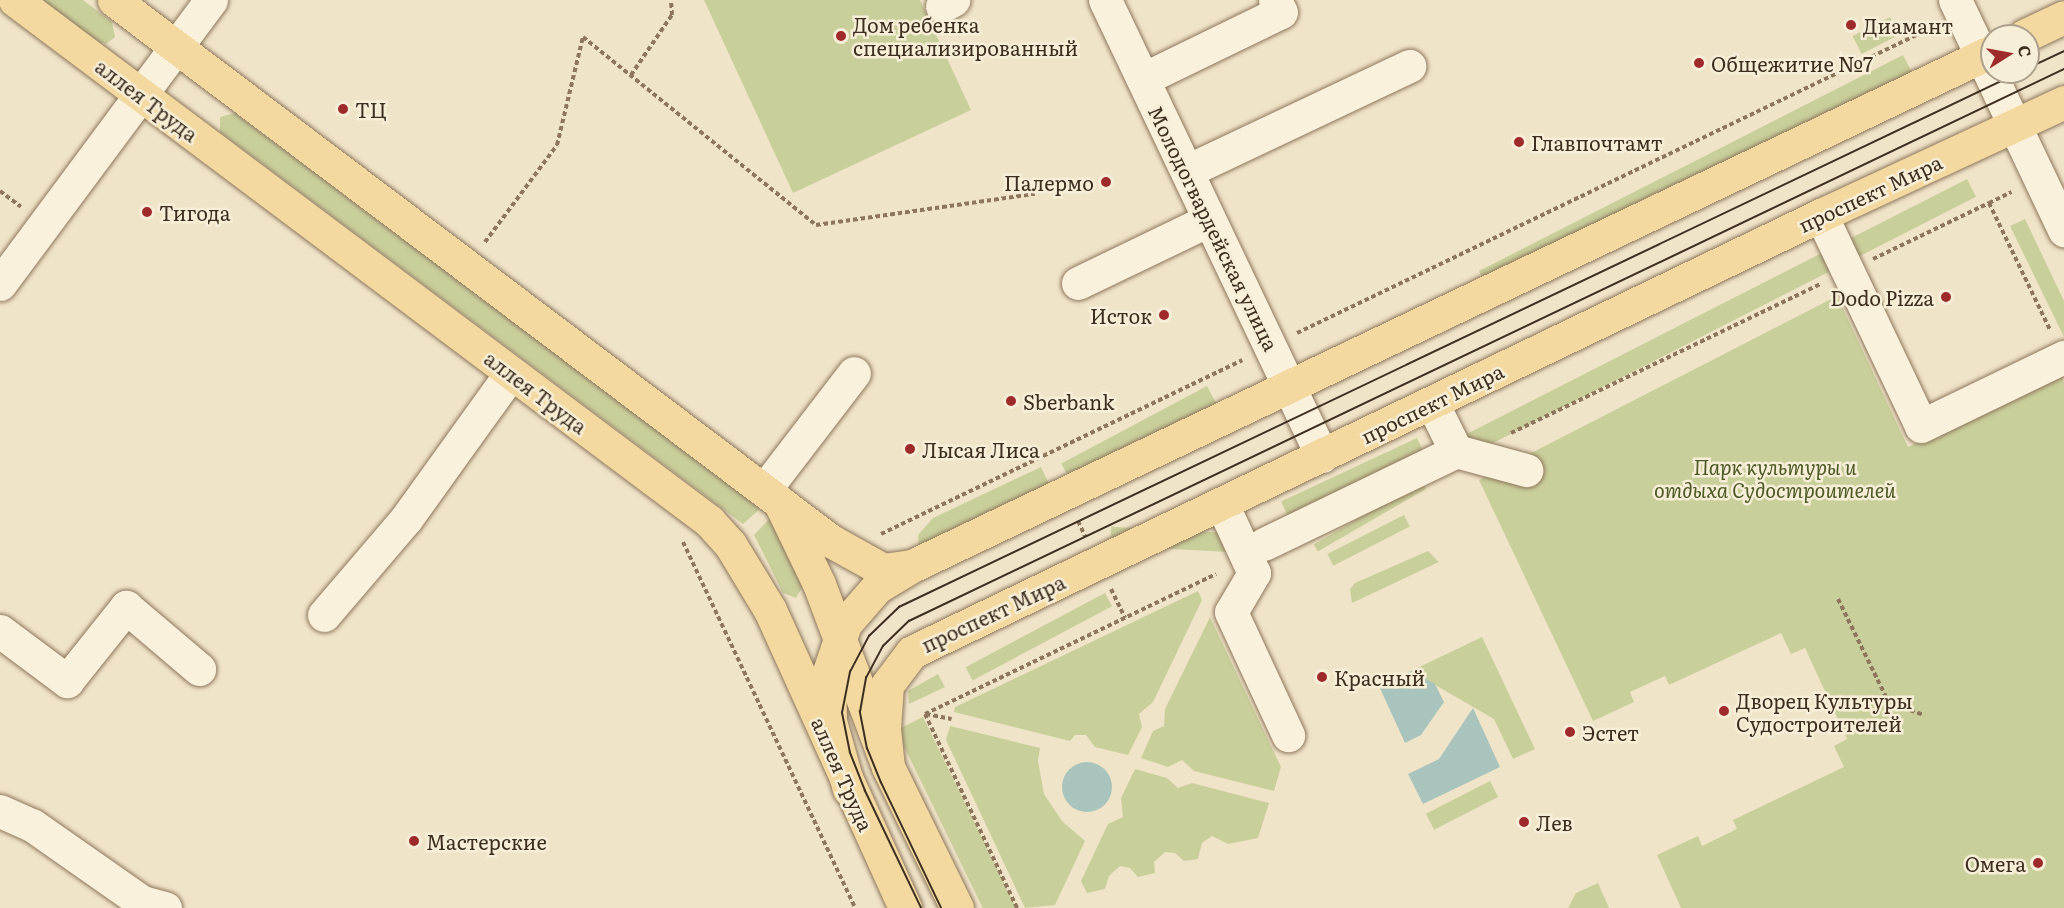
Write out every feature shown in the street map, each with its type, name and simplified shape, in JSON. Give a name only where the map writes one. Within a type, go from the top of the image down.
[{"type":"main road","name":"аллея Труда","points":[[15,0],[709,521],[730,544],[770,610],[849,789],[905,908]]},
{"type":"main road","points":[[114,0],[865,563],[883,570],[912,566]]},
{"type":"main road","points":[[2040,28],[2064,17]]},
{"type":"main road","points":[[849,789],[830,721],[829,672],[840,637],[862,601],[912,566],[1980,57]]},
{"type":"main road","name":"проспект Мира","points":[[888,767],[884,721],[887,685],[912,651],[1821,215],[2064,102]]},
{"type":"main road","points":[[772,495],[819,584],[888,767],[957,908]]},
{"type":"street","points":[[0,284],[211,0]]},
{"type":"street","name":"Молодогвардейская улица","points":[[1105,0],[1322,456]]},
{"type":"street","points":[[1143,79],[1281,12],[1275,0]]},
{"type":"street","points":[[1958,6],[1980,42]]},
{"type":"street","points":[[1187,171],[1409,66]]},
{"type":"street","points":[[1999,84],[2015,126],[2064,230]]},
{"type":"street","points":[[1821,215],[1921,426],[2063,357]]},
{"type":"street","points":[[1078,283],[1209,220]]},
{"type":"street","points":[[324,615],[406,519],[511,373]]},
{"type":"street","points":[[772,495],[854,373]]},
{"type":"street","points":[[1432,403],[1456,451]]},
{"type":"street","points":[[1256,551],[1456,451],[1526,470]]},
{"type":"street","points":[[1222,504],[1256,551],[1254,573],[1230,612],[1288,735]]},
{"type":"street","points":[[0,631],[67,681],[126,607],[200,669]]},
{"type":"street","points":[[0,811],[32,825],[146,906]]},
{"type":"path","points":[[631,75],[672,15],[671,0]]},
{"type":"path","points":[[894,528],[1271,346],[1958,6]]},
{"type":"path","points":[[481,247],[557,146],[583,36],[816,225],[1035,194]]},
{"type":"path","points":[[1499,438],[1989,203],[2063,357]]},
{"type":"path","points":[[925,714],[1125,618],[1256,551]]},
{"type":"path","points":[[1113,592],[1125,618]]},
{"type":"path","points":[[1838,599],[1889,703],[1923,715]]},
{"type":"path","points":[[925,714],[952,718]]},
{"type":"path","points":[[925,714],[1017,908]]},
{"type":"green space","points":[[43,0],[83,0],[112,22],[115,37],[106,44],[98,42]]},
{"type":"green space","points":[[704,0],[920,0],[971,110],[793,193]]},
{"type":"green space","points":[[1890,17],[1899,35],[1862,54],[1853,36]]},
{"type":"green space","points":[[1903,55],[1914,77],[1490,293],[1479,271]]},
{"type":"green space","points":[[235,113],[761,508],[743,524],[220,132],[220,117]]},
{"type":"green space","points":[[1967,179],[1976,197],[1466,457],[1457,439]]},
{"type":"green space","points":[[2025,219],[2064,301],[2064,337],[2010,226]]},
{"type":"green space","name":"Парк культуры и отдыха Судостроителей","points":[[1837,296],[1908,447],[2060,373],[2064,382],[2064,908],[1681,908],[1657,855],[1698,836],[1702,846],[1737,829],[1733,820],[1844,767],[1834,746],[1847,739],[1805,648],[1791,654],[1781,633],[1669,685],[1665,676],[1630,692],[1634,702],[1593,721],[1479,480]]},
{"type":"green space","points":[[1207,386],[1218,407],[1073,485],[1061,463]]},
{"type":"green space","points":[[1417,438],[1427,459],[1291,522],[1281,501]]},
{"type":"green space","points":[[1041,467],[1051,488],[919,550],[918,535],[933,518]]},
{"type":"green space","points":[[1422,482],[1426,489],[1318,551],[1314,544]]},
{"type":"green space","points":[[1404,515],[1410,527],[1333,566],[1327,554]]},
{"type":"green space","points":[[771,517],[803,586],[796,598],[783,593],[754,535]]},
{"type":"green space","points":[[1111,527],[1229,533],[1228,552],[1110,546]]},
{"type":"green space","points":[[1428,551],[1439,562],[1352,603],[1350,589],[1355,583]]},
{"type":"green space","points":[[1198,591],[1202,600],[1153,702],[1139,714],[1142,727],[1128,755],[1095,747],[1086,735],[1075,735],[1070,741],[954,712],[955,707]]},
{"type":"green space","points":[[1105,593],[1112,606],[973,680],[965,667]]},
{"type":"green space","points":[[1210,617],[1281,767],[1274,791],[1194,771],[1182,760],[1168,767],[1141,758],[1153,731],[1164,726],[1165,709]]},
{"type":"green space","points":[[1482,637],[1535,749],[1513,759],[1494,719],[1411,671]]},
{"type":"green space","points":[[938,674],[945,687],[909,704],[908,691]]},
{"type":"green space","points":[[923,717],[1016,908],[983,908],[896,730]]},
{"type":"green space","points":[[950,726],[1040,748],[1038,761],[1044,794],[1062,821],[1085,841],[1055,905],[1025,908],[946,740]]},
{"type":"green space","points":[[1135,769],[1167,778],[1178,788],[1192,783],[1269,803],[1258,838],[1228,844],[1212,836],[1202,843],[1198,859],[1184,861],[1175,853],[1165,852],[1154,862],[1155,873],[1138,877],[1130,868],[1120,866],[1109,876],[1105,889],[1087,893],[1081,881],[1108,824],[1123,817],[1121,798]]},
{"type":"green space","points":[[1490,781],[1498,797],[1434,830],[1426,814]]},
{"type":"green space","points":[[1598,883],[1609,908],[1568,908],[1576,893]]},
{"type":"water","points":[[1411,671],[1435,684],[1444,702],[1421,735],[1405,743],[1379,686]]},
{"type":"water","points":[[1473,708],[1500,767],[1423,804],[1408,774],[1439,759]]},
{"type":"water","points":[[1087,762],[1096,764],[1107,773],[1112,787],[1110,796],[1101,807],[1087,812],[1078,810],[1067,801],[1062,787],[1064,778],[1073,767]]},
{"type":"tram line","points":[[2040,62],[2064,51]]},
{"type":"tram line","points":[[941,908],[881,783],[867,749],[860,712],[866,678],[883,646],[909,621],[2064,69]]},
{"type":"tram line","points":[[921,908],[865,791],[850,753],[842,713],[850,672],[869,636],[899,607],[1995,84]]},
{"type":"place","name":"Диамант","points":[[1851,25]]},
{"type":"place","name":"Дом ребенка специализированный","points":[[841,36]]},
{"type":"place","name":"Общежитие №7","points":[[1699,63]]},
{"type":"place","name":"ТЦ","points":[[343,109]]},
{"type":"place","name":"Главпочтамт","points":[[1519,142]]},
{"type":"place","name":"Палермо","points":[[1106,182]]},
{"type":"place","name":"Тигода","points":[[147,212]]},
{"type":"place","name":"Dodo Pizza","points":[[1946,297]]},
{"type":"place","name":"Исток","points":[[1164,315]]},
{"type":"place","name":"Sberbank","points":[[1011,401]]},
{"type":"place","name":"Лысая Лиса","points":[[910,449]]},
{"type":"place","name":"Красный","points":[[1322,677]]},
{"type":"place","name":"Дворец Культуры Судостроителей","points":[[1724,711]]},
{"type":"place","name":"Эстет","points":[[1570,732]]},
{"type":"place","name":"Лев","points":[[1524,822]]},
{"type":"place","name":"Мастерские","points":[[414,841]]},
{"type":"place","name":"Омега","points":[[2038,863]]}]
